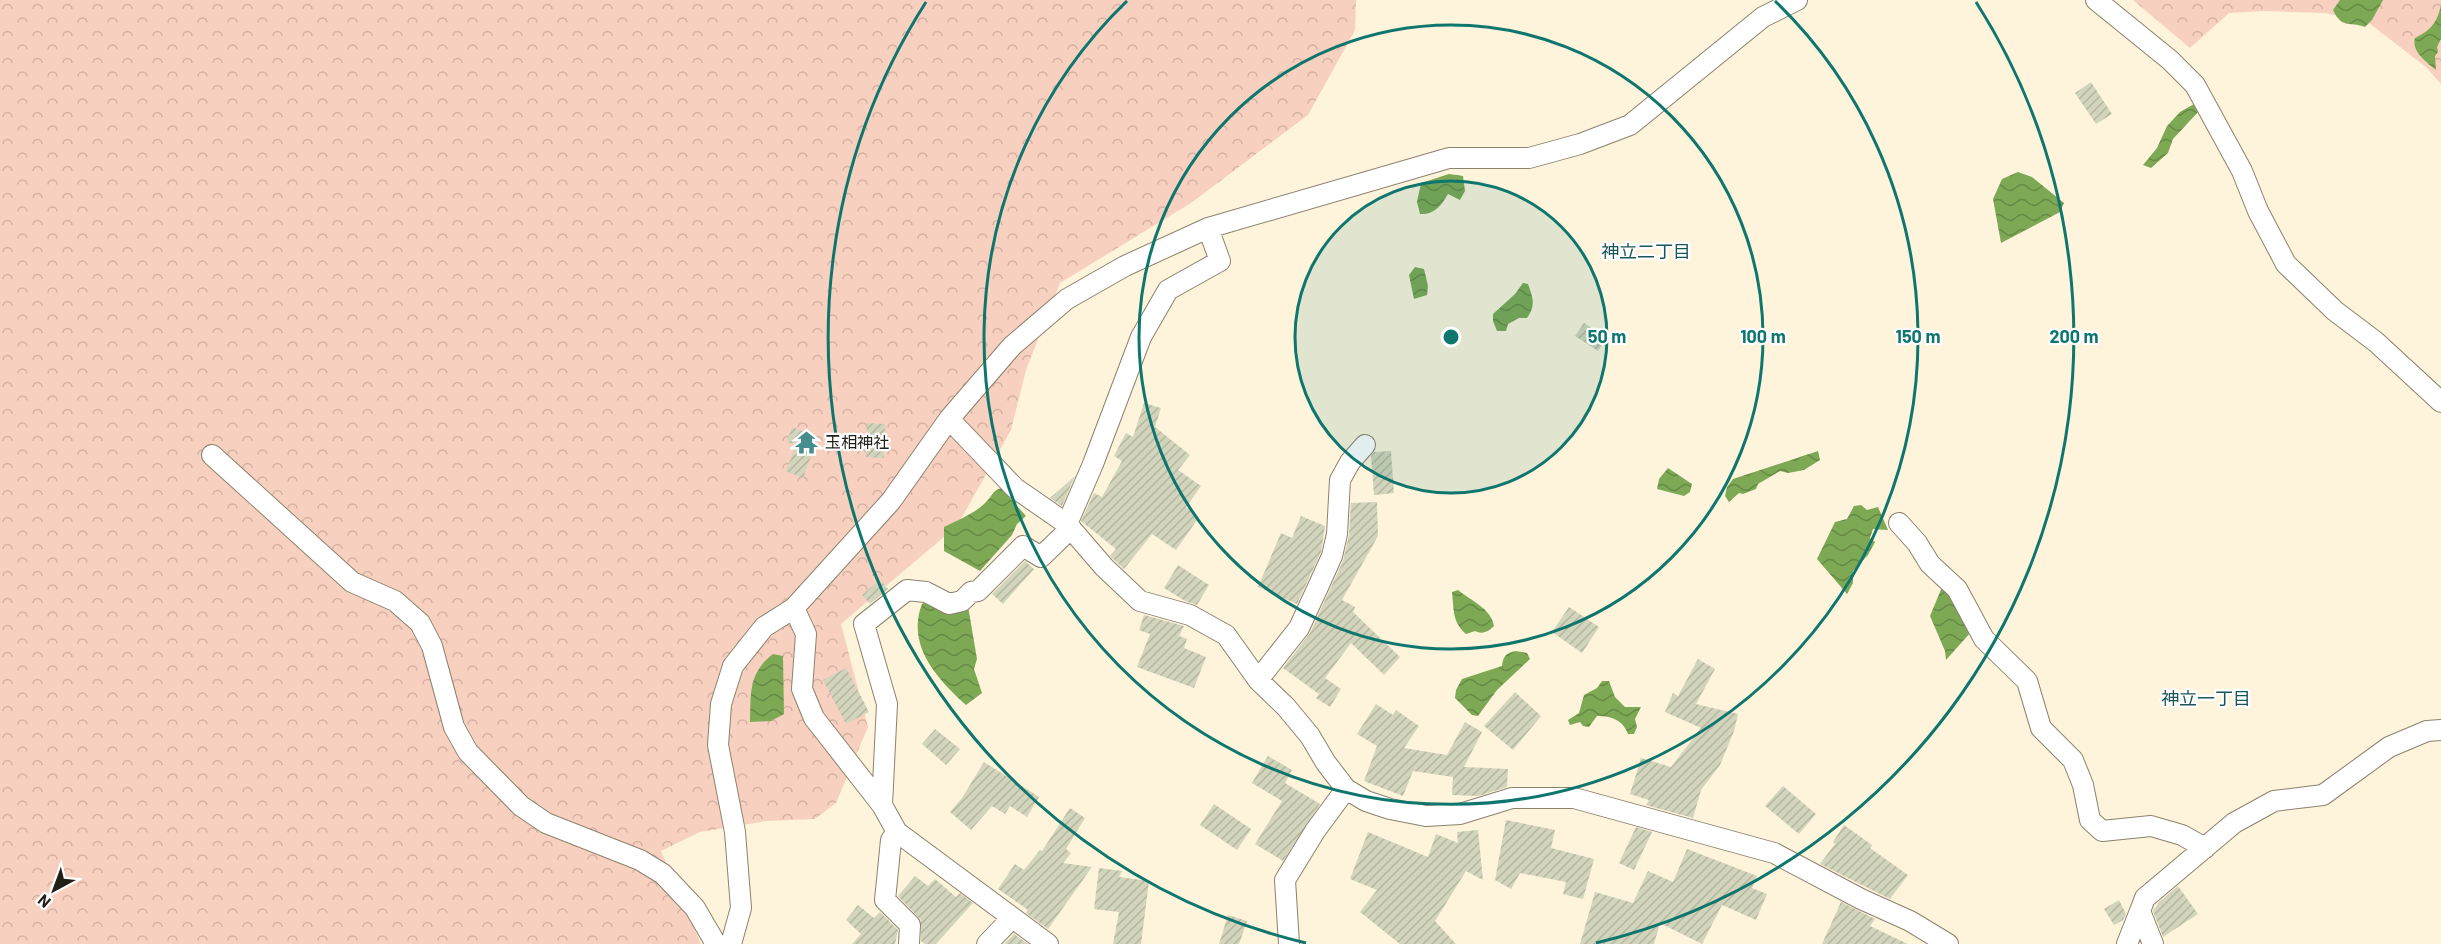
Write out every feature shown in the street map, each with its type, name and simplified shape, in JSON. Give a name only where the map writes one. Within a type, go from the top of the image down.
[{"type":"street","points":[[731,944],[741,908],[735,832],[717,745],[721,704],[733,666],[764,627],[794,608],[891,501],[949,419],[1012,346],[1068,299],[1125,266],[1209,228],[1449,158],[1529,158],[1580,144],[1630,125],[1763,17],[1797,0]]},
{"type":"street","points":[[2096,0],[2170,60],[2194,85],[2242,171],[2258,212],[2286,264],[2336,311],[2376,342],[2441,402]]},
{"type":"street","points":[[882,805],[887,704],[864,624],[907,591],[926,592],[949,604],[962,600],[971,592],[978,591],[1023,546],[1041,557],[1069,526],[1141,337],[1167,290],[1220,261],[1209,228]]},
{"type":"street","points":[[949,419],[1015,489],[1069,526],[1104,567],[1140,601],[1190,615],[1226,635],[1258,680],[1287,707],[1310,736],[1326,763],[1346,789],[1374,804],[1426,816],[1460,814],[1512,798],[1574,798],[1774,853],[1910,921],[1948,944]]},
{"type":"street","points":[[1258,680],[1299,628],[1332,556],[1337,534],[1340,480],[1350,462],[1365,445]]},
{"type":"street","points":[[212,455],[352,582],[395,601],[420,623],[432,646],[454,727],[468,752],[521,806],[546,822],[640,860],[663,874],[695,908],[716,944]]},
{"type":"street","points":[[1899,523],[1917,543],[1930,564],[1957,589],[1984,639],[2027,681],[2041,728],[2073,760],[2083,786],[2090,820],[2102,831],[2151,826],[2182,835],[2205,848]]},
{"type":"street","points":[[794,608],[806,634],[802,689],[814,718],[882,805],[897,832],[1048,944]]},
{"type":"street","points":[[2127,944],[2145,898],[2234,823],[2274,801],[2323,795],[2389,747],[2427,731],[2441,730]]},
{"type":"street","points":[[1289,944],[1285,880],[1315,831],[1346,789]]},
{"type":"street","points":[[897,832],[891,840],[885,900],[910,925],[909,944]]},
{"type":"street","points":[[2140,911],[2153,944]]},
{"type":"street","points":[[987,944],[1012,918]]},
{"type":"green space","points":[[0,0],[1356,0],[1355,30],[1308,115],[1191,203],[1060,283],[1026,370],[1011,430],[957,526],[841,624],[868,727],[836,803],[815,819],[767,821],[700,832],[661,851],[701,944],[0,944]]},
{"type":"green space","points":[[2133,0],[2441,0],[2441,84],[2426,67],[2369,23],[2325,13],[2264,11],[2229,13],[2190,48]]},
{"type":"water","points":[[2340,0],[2383,0],[2372,20],[2365,27],[2339,20],[2333,10]]},
{"type":"water","points":[[2441,5],[2441,39],[2435,56],[2436,70],[2420,56],[2414,43],[2415,38],[2425,32],[2438,17]]},
{"type":"water","points":[[2194,104],[2199,111],[2173,139],[2168,153],[2151,168],[2143,165],[2157,148],[2167,126],[2180,112]]},
{"type":"water","points":[[2018,172],[2032,177],[2064,203],[2060,212],[2001,243],[1993,199],[2002,179]]},
{"type":"water","points":[[1449,174],[1463,176],[1465,191],[1460,200],[1448,194],[1437,208],[1429,213],[1420,214],[1417,202],[1421,183]]},
{"type":"water","points":[[1415,267],[1424,269],[1428,286],[1427,295],[1414,299],[1409,275]]},
{"type":"water","points":[[1523,283],[1528,284],[1532,297],[1533,305],[1530,313],[1527,318],[1519,318],[1508,324],[1506,331],[1497,331],[1493,314],[1515,294]]},
{"type":"water","points":[[1818,451],[1820,460],[1804,470],[1788,473],[1780,471],[1758,484],[1756,489],[1743,494],[1739,493],[1729,502],[1725,496],[1727,487],[1733,479]]},
{"type":"water","points":[[1668,468],[1692,484],[1690,492],[1684,496],[1657,489],[1659,479]]},
{"type":"water","points":[[1001,488],[1026,516],[980,571],[944,551],[944,527],[978,509]]},
{"type":"water","points":[[1861,505],[1867,510],[1878,507],[1888,530],[1873,529],[1870,538],[1875,542],[1868,555],[1853,571],[1853,583],[1847,594],[1817,559],[1835,522],[1847,519],[1854,506]]},
{"type":"water","points":[[1946,585],[1971,632],[1946,660],[1945,651],[1930,616],[1942,587]]},
{"type":"water","points":[[1458,590],[1489,614],[1494,626],[1481,633],[1475,631],[1466,634],[1461,629],[1454,615],[1452,592]]},
{"type":"water","points":[[930,600],[968,606],[977,659],[974,669],[982,693],[966,705],[935,672],[921,647],[918,619],[922,604]]},
{"type":"water","points":[[1516,651],[1527,653],[1530,659],[1497,690],[1478,716],[1472,715],[1455,698],[1456,690],[1462,679],[1502,666],[1506,656]]},
{"type":"water","points":[[773,654],[783,656],[784,714],[771,721],[750,722],[751,693],[755,676]]},
{"type":"water","points":[[1602,681],[1609,681],[1615,697],[1625,707],[1641,707],[1635,719],[1637,727],[1634,734],[1628,734],[1620,722],[1607,717],[1597,716],[1589,727],[1583,726],[1580,722],[1570,725],[1568,720],[1579,713],[1584,695],[1597,688]]},
{"type":"building","points":[[2091,82],[2112,114],[2096,124],[2075,93]]},
{"type":"building","points":[[1584,323],[1607,338],[1598,351],[1575,336]]},
{"type":"building","points":[[1144,403],[1161,408],[1155,427],[1190,455],[1178,470],[1201,486],[1186,507],[1199,517],[1176,550],[1152,534],[1124,569],[1110,556],[1116,549],[1081,521],[1094,493],[1102,497],[1122,461],[1114,456],[1126,433],[1133,437]]},
{"type":"building","points":[[867,423],[885,424],[884,458],[866,457]]},
{"type":"building","points":[[792,427],[818,437],[803,478],[786,471],[796,445],[787,442]]},
{"type":"building","points":[[1391,451],[1394,493],[1374,495],[1371,456],[1374,452]]},
{"type":"building","points":[[1075,476],[1062,506],[1050,498]]},
{"type":"building","points":[[1377,502],[1378,536],[1342,600],[1355,607],[1353,612],[1400,657],[1384,675],[1351,643],[1325,678],[1341,689],[1330,707],[1316,698],[1319,694],[1283,668],[1310,633],[1343,561],[1349,535],[1351,503]]},
{"type":"building","points":[[1301,516],[1325,526],[1321,552],[1297,604],[1258,587],[1281,533],[1292,538]]},
{"type":"building","points":[[1025,561],[1034,569],[1003,604],[992,594]]},
{"type":"building","points":[[1178,565],[1209,585],[1197,605],[1185,601],[1164,588]]},
{"type":"building","points":[[880,580],[888,589],[870,604],[862,595]]},
{"type":"building","points":[[1569,607],[1599,627],[1582,653],[1552,632]]},
{"type":"building","points":[[1144,615],[1184,626],[1179,636],[1187,639],[1184,648],[1206,657],[1194,688],[1137,667],[1150,634],[1139,630]]},
{"type":"building","points":[[1698,659],[1715,669],[1696,704],[1738,714],[1734,731],[1720,765],[1701,790],[1693,818],[1646,805],[1649,800],[1630,794],[1641,758],[1671,767],[1701,728],[1665,712],[1673,693],[1678,696]]},
{"type":"building","points":[[846,668],[869,712],[846,724],[823,680]]},
{"type":"building","points":[[1515,692],[1541,716],[1513,750],[1484,726]]},
{"type":"building","points":[[1376,704],[1393,715],[1396,710],[1419,726],[1404,748],[1447,755],[1465,722],[1482,732],[1464,767],[1508,769],[1507,787],[1478,796],[1452,795],[1453,777],[1413,771],[1403,796],[1364,781],[1377,746],[1357,734]]},
{"type":"building","points":[[935,729],[960,749],[946,765],[922,744]]},
{"type":"building","points":[[1268,756],[1292,770],[1285,783],[1320,804],[1283,861],[1255,844],[1282,801],[1252,783]]},
{"type":"building","points":[[984,762],[1039,797],[1027,817],[1010,806],[1005,814],[992,806],[971,830],[950,812],[962,798]]},
{"type":"building","points":[[1783,786],[1816,814],[1799,834],[1765,806]]},
{"type":"building","points":[[1214,804],[1251,829],[1237,850],[1200,825]]},
{"type":"building","points":[[1070,808],[1085,818],[1066,849],[1071,853],[1063,863],[1092,867],[1048,929],[1026,913],[1028,910],[998,889],[1015,864],[1024,870],[1040,850],[1042,851]]},
{"type":"building","points":[[1506,820],[1555,830],[1551,848],[1594,859],[1583,899],[1563,894],[1566,882],[1520,873],[1511,889],[1495,880]]},
{"type":"building","points":[[1844,825],[1872,845],[1870,848],[1908,875],[1890,899],[1820,864],[1835,844],[1833,842]]},
{"type":"building","points":[[1636,827],[1652,832],[1634,870],[1619,863]]},
{"type":"building","points":[[1478,830],[1483,880],[1466,871],[1435,921],[1456,944],[1400,944],[1360,912],[1377,890],[1350,879],[1368,832],[1428,857],[1436,834],[1458,843],[1457,832]]},
{"type":"building","points":[[1687,849],[1757,876],[1752,888],[1767,894],[1756,920],[1722,905],[1702,944],[1660,923],[1654,944],[1580,944],[1595,892],[1633,903],[1648,871],[1673,882]]},
{"type":"building","points":[[1099,868],[1122,871],[1119,877],[1149,881],[1141,944],[1113,944],[1119,912],[1094,909]]},
{"type":"building","points":[[915,876],[928,886],[935,879],[956,897],[960,893],[973,903],[936,944],[925,944],[921,941],[921,920],[898,896]]},
{"type":"building","points":[[2178,886],[2198,914],[2163,937],[2153,911],[2159,902]]},
{"type":"building","points":[[2119,900],[2126,914],[2123,920],[2114,925],[2104,909]]},
{"type":"building","points":[[1841,902],[1875,919],[1870,926],[1908,944],[1822,944]]},
{"type":"building","points":[[858,905],[874,918],[880,912],[898,930],[895,944],[852,944],[861,934],[846,920]]},
{"type":"building","points":[[1228,915],[1247,921],[1239,944],[1219,944]]},
{"type":"building","points":[[1014,934],[1028,944],[1004,944]]},
{"type":"place","name":"玉相神社","points":[[807,442]]},
{"type":"district","name":"神立二丁目","points":[[1646,252]]},
{"type":"district","name":"神立一丁目","points":[[2206,699]]}]
